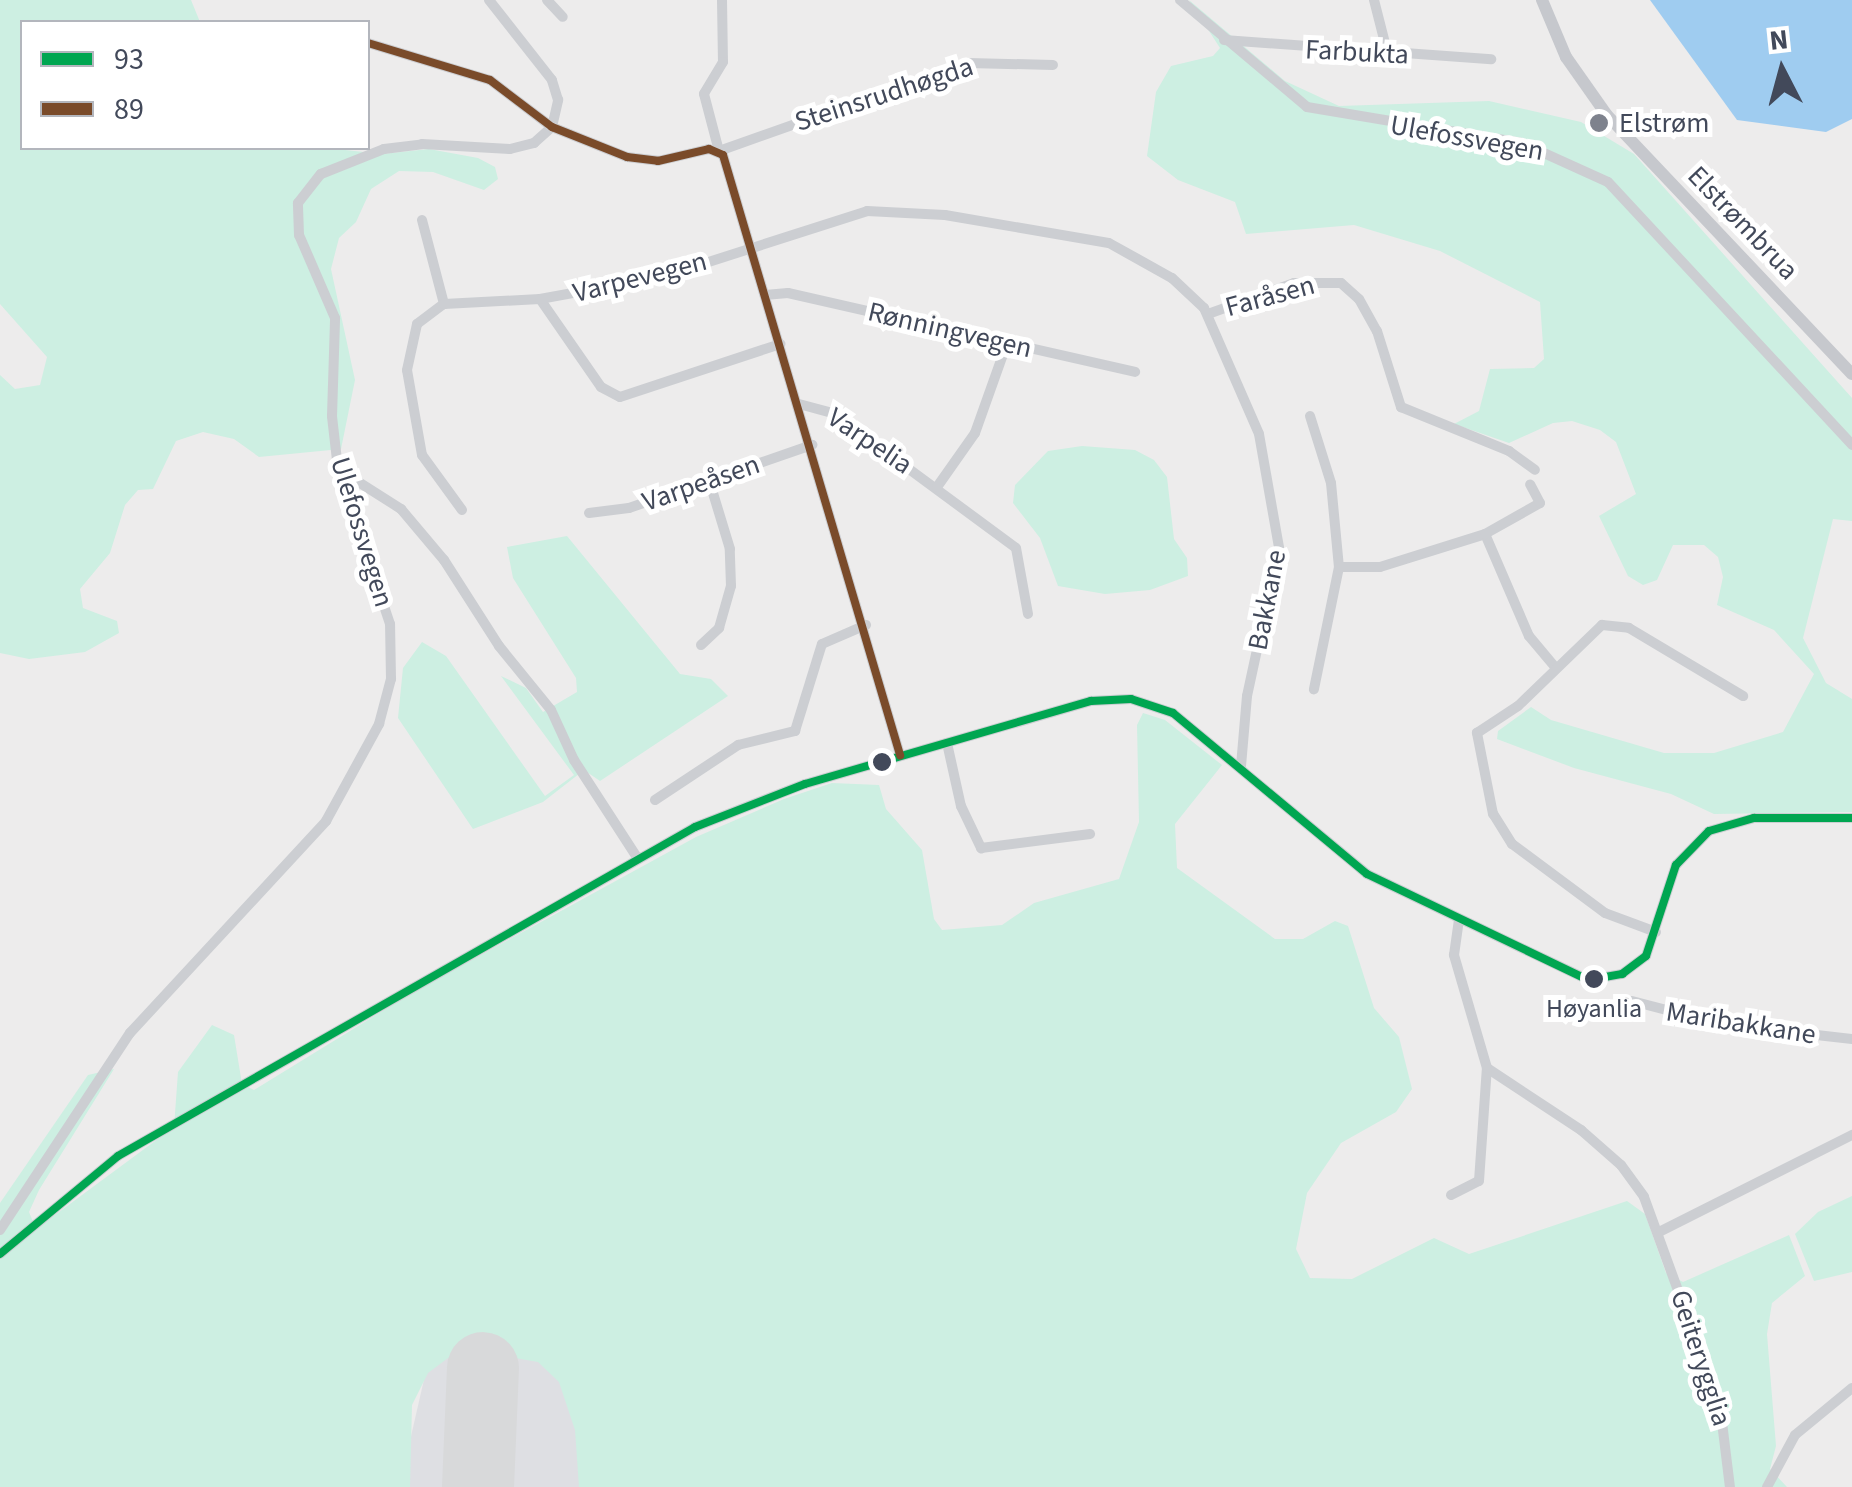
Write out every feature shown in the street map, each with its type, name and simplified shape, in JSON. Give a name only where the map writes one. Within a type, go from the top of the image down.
[{"type":"main road","name":"Elstrømbrua","points":[[1542,0],[1558,41],[1606,114],[1852,374]]},
{"type":"street","points":[[489,0],[552,80],[558,100],[552,128]]},
{"type":"street","points":[[546,0],[563,17]]},
{"type":"street","points":[[722,0],[724,62],[704,94],[866,625],[900,755]]},
{"type":"street","name":"Ulefossvegen","points":[[1180,0],[1278,88],[1320,113],[1522,143],[1608,182],[1852,445]]},
{"type":"street","points":[[1374,0],[1385,24],[1388,55]]},
{"type":"street","name":"Farbukta","points":[[1224,40],[1388,55],[1491,59]]},
{"type":"street","name":"Steinsrudhøgda","points":[[370,43],[490,80],[552,128],[639,160],[719,151],[968,64],[1008,59],[1053,65]]},
{"type":"street","name":"Ulefossvegen","points":[[0,1230],[130,1033],[314,836],[374,739],[391,679],[390,624],[338,469],[332,416],[335,318],[299,236],[302,194],[334,167],[384,150],[422,144],[510,150],[534,143],[552,128]]},
{"type":"street","name":"Varpevegen","points":[[444,304],[540,299],[670,275],[750,244],[878,210],[1030,226],[1134,254],[1208,314],[1260,434]]},
{"type":"street","points":[[422,220],[444,304],[418,324],[406,370],[422,455],[462,510]]},
{"type":"street","name":"Faråsen","points":[[1208,314],[1294,283],[1341,283],[1360,299],[1377,331],[1400,407],[1509,451],[1536,470]]},
{"type":"street","name":"Rønningvegen","points":[[765,294],[788,293],[1135,372]]},
{"type":"street","points":[[540,299],[600,387],[620,397],[780,344]]},
{"type":"street","name":"Varpelia","points":[[937,487],[975,433],[1007,343]]},
{"type":"street","name":"Varpelia","points":[[799,404],[833,413],[1016,548],[1028,614]]},
{"type":"street","points":[[1310,416],[1330,480],[1340,568],[1314,689]]},
{"type":"street","name":"Bakkane","points":[[1241,766],[1247,696],[1279,548],[1260,434]]},
{"type":"street","name":"Varpeåsen","points":[[589,513],[629,508],[812,445]]},
{"type":"street","points":[[338,469],[389,499],[428,538],[552,710],[574,760],[638,858]]},
{"type":"street","points":[[700,645],[719,628],[731,586],[730,549],[709,480]]},
{"type":"street","points":[[1340,568],[1392,564],[1485,534],[1540,503],[1530,484]]},
{"type":"street","points":[[1485,534],[1529,636],[1555,668]]},
{"type":"street","points":[[1656,932],[1605,913],[1512,844],[1493,814],[1477,734],[1518,706],[1588,631],[1616,624],[1742,696]]},
{"type":"street","points":[[656,800],[738,746],[795,731],[822,644],[866,625]]},
{"type":"street","points":[[0,1254],[118,1156],[638,858],[733,810],[900,755],[1092,702],[1131,699],[1173,713],[1367,874],[1588,980],[1632,968],[1656,932],[1676,866],[1709,831],[1754,818],[1852,818]]},
{"type":"street","points":[[947,742],[960,806],[982,848],[1090,834]]},
{"type":"street","points":[[1451,1195],[1472,1189],[1480,1176],[1486,1068],[1454,954],[1459,920]]},
{"type":"street","name":"Maribakkane","points":[[1632,1002],[1720,1024],[1852,1038]]},
{"type":"street","name":"Geiterygglia","points":[[1486,1068],[1534,1094],[1621,1164],[1661,1231],[1723,1417],[1730,1487]]},
{"type":"street","points":[[1661,1231],[1852,1135]]},
{"type":"street","points":[[1767,1487],[1794,1435],[1852,1388]]},
{"type":"shaded area","points":[[511,1315],[644,1487],[410,1487],[409,1445],[428,1362]]},
{"type":"green space","points":[[0,0],[191,0],[199,20],[20,20],[20,150],[345,150],[382,154],[429,149],[478,158],[495,167],[498,179],[484,190],[433,172],[399,171],[371,189],[356,222],[339,238],[331,269],[355,380],[341,449],[259,457],[234,439],[203,432],[176,441],[153,489],[138,490],[125,505],[110,553],[80,589],[83,608],[117,621],[119,633],[85,652],[29,659],[0,653],[0,375],[15,389],[40,385],[47,357],[0,304]]},
{"type":"green space","points":[[1189,0],[1285,81],[1339,106],[1489,101],[1581,122],[1634,154],[1852,398],[1852,521],[1833,519],[1803,638],[1826,683],[1852,699],[1852,812],[1714,814],[1671,794],[1574,768],[1497,739],[1498,731],[1531,707],[1551,720],[1664,753],[1714,753],[1783,732],[1814,674],[1774,630],[1717,605],[1723,577],[1718,557],[1704,545],[1673,545],[1657,580],[1643,585],[1628,576],[1599,516],[1636,494],[1616,442],[1600,430],[1572,421],[1553,423],[1509,443],[1454,424],[1479,411],[1490,369],[1534,368],[1544,359],[1540,302],[1440,251],[1354,225],[1246,234],[1235,202],[1178,180],[1147,156],[1156,92],[1171,66],[1213,56],[1220,48]]},
{"type":"green space","points":[[1082,446],[1135,450],[1154,460],[1167,477],[1174,539],[1187,558],[1188,576],[1150,590],[1105,594],[1058,586],[1040,538],[1013,503],[1015,485],[1048,451]]},
{"type":"green space","points":[[567,536],[680,674],[711,679],[728,696],[600,781],[584,770],[543,802],[473,829],[398,718],[403,668],[422,642],[446,656],[545,796],[574,775],[501,676],[526,688],[543,712],[577,692],[576,678],[513,578],[507,547]]},
{"type":"green space","points":[[1143,713],[1165,720],[1222,765],[1175,824],[1177,868],[1275,939],[1303,939],[1335,921],[1348,926],[1374,1008],[1399,1037],[1412,1089],[1396,1112],[1341,1143],[1307,1193],[1296,1249],[1310,1278],[1352,1279],[1434,1238],[1469,1254],[1627,1201],[1645,1214],[1666,1273],[1683,1282],[1789,1235],[1805,1276],[1772,1303],[1767,1334],[1776,1446],[1770,1469],[1787,1487],[579,1487],[575,1430],[559,1382],[538,1362],[486,1353],[448,1358],[428,1373],[412,1405],[410,1487],[0,1487],[0,1203],[88,1075],[114,1069],[39,1190],[29,1212],[36,1229],[174,1127],[178,1072],[212,1025],[234,1035],[242,1084],[254,1090],[415,991],[696,837],[832,783],[879,785],[886,809],[922,850],[934,919],[942,930],[1002,925],[1034,903],[1119,879],[1139,822],[1137,725]]},
{"type":"green space","points":[[1852,1196],[1852,1272],[1814,1281],[1795,1234],[1818,1212]]},
{"type":"water","points":[[1650,0],[1852,0],[1852,119],[1826,132],[1737,120]]},
{"type":"taxiway","points":[[478,1477],[491,1455],[494,1392],[479,1379],[467,1384],[462,1395],[480,1426]]},
{"type":"runway","points":[[478,1487],[483,1368]]},
{"type":"transit line","name":"89","points":[[370,44],[490,80],[552,127],[627,157],[658,161],[709,149],[723,155],[900,755]]},
{"type":"transit line","name":"93","points":[[0,1254],[118,1156],[695,827],[805,784],[1091,701],[1131,699],[1173,713],[1367,874],[1588,980],[1622,974],[1646,956],[1676,865],[1709,831],[1754,818],[1852,818]]},
{"type":"place","name":"Elstrøm","points":[[1599,123]]},
{"type":"place","name":"Høyanlia","points":[[1594,979]]}]
